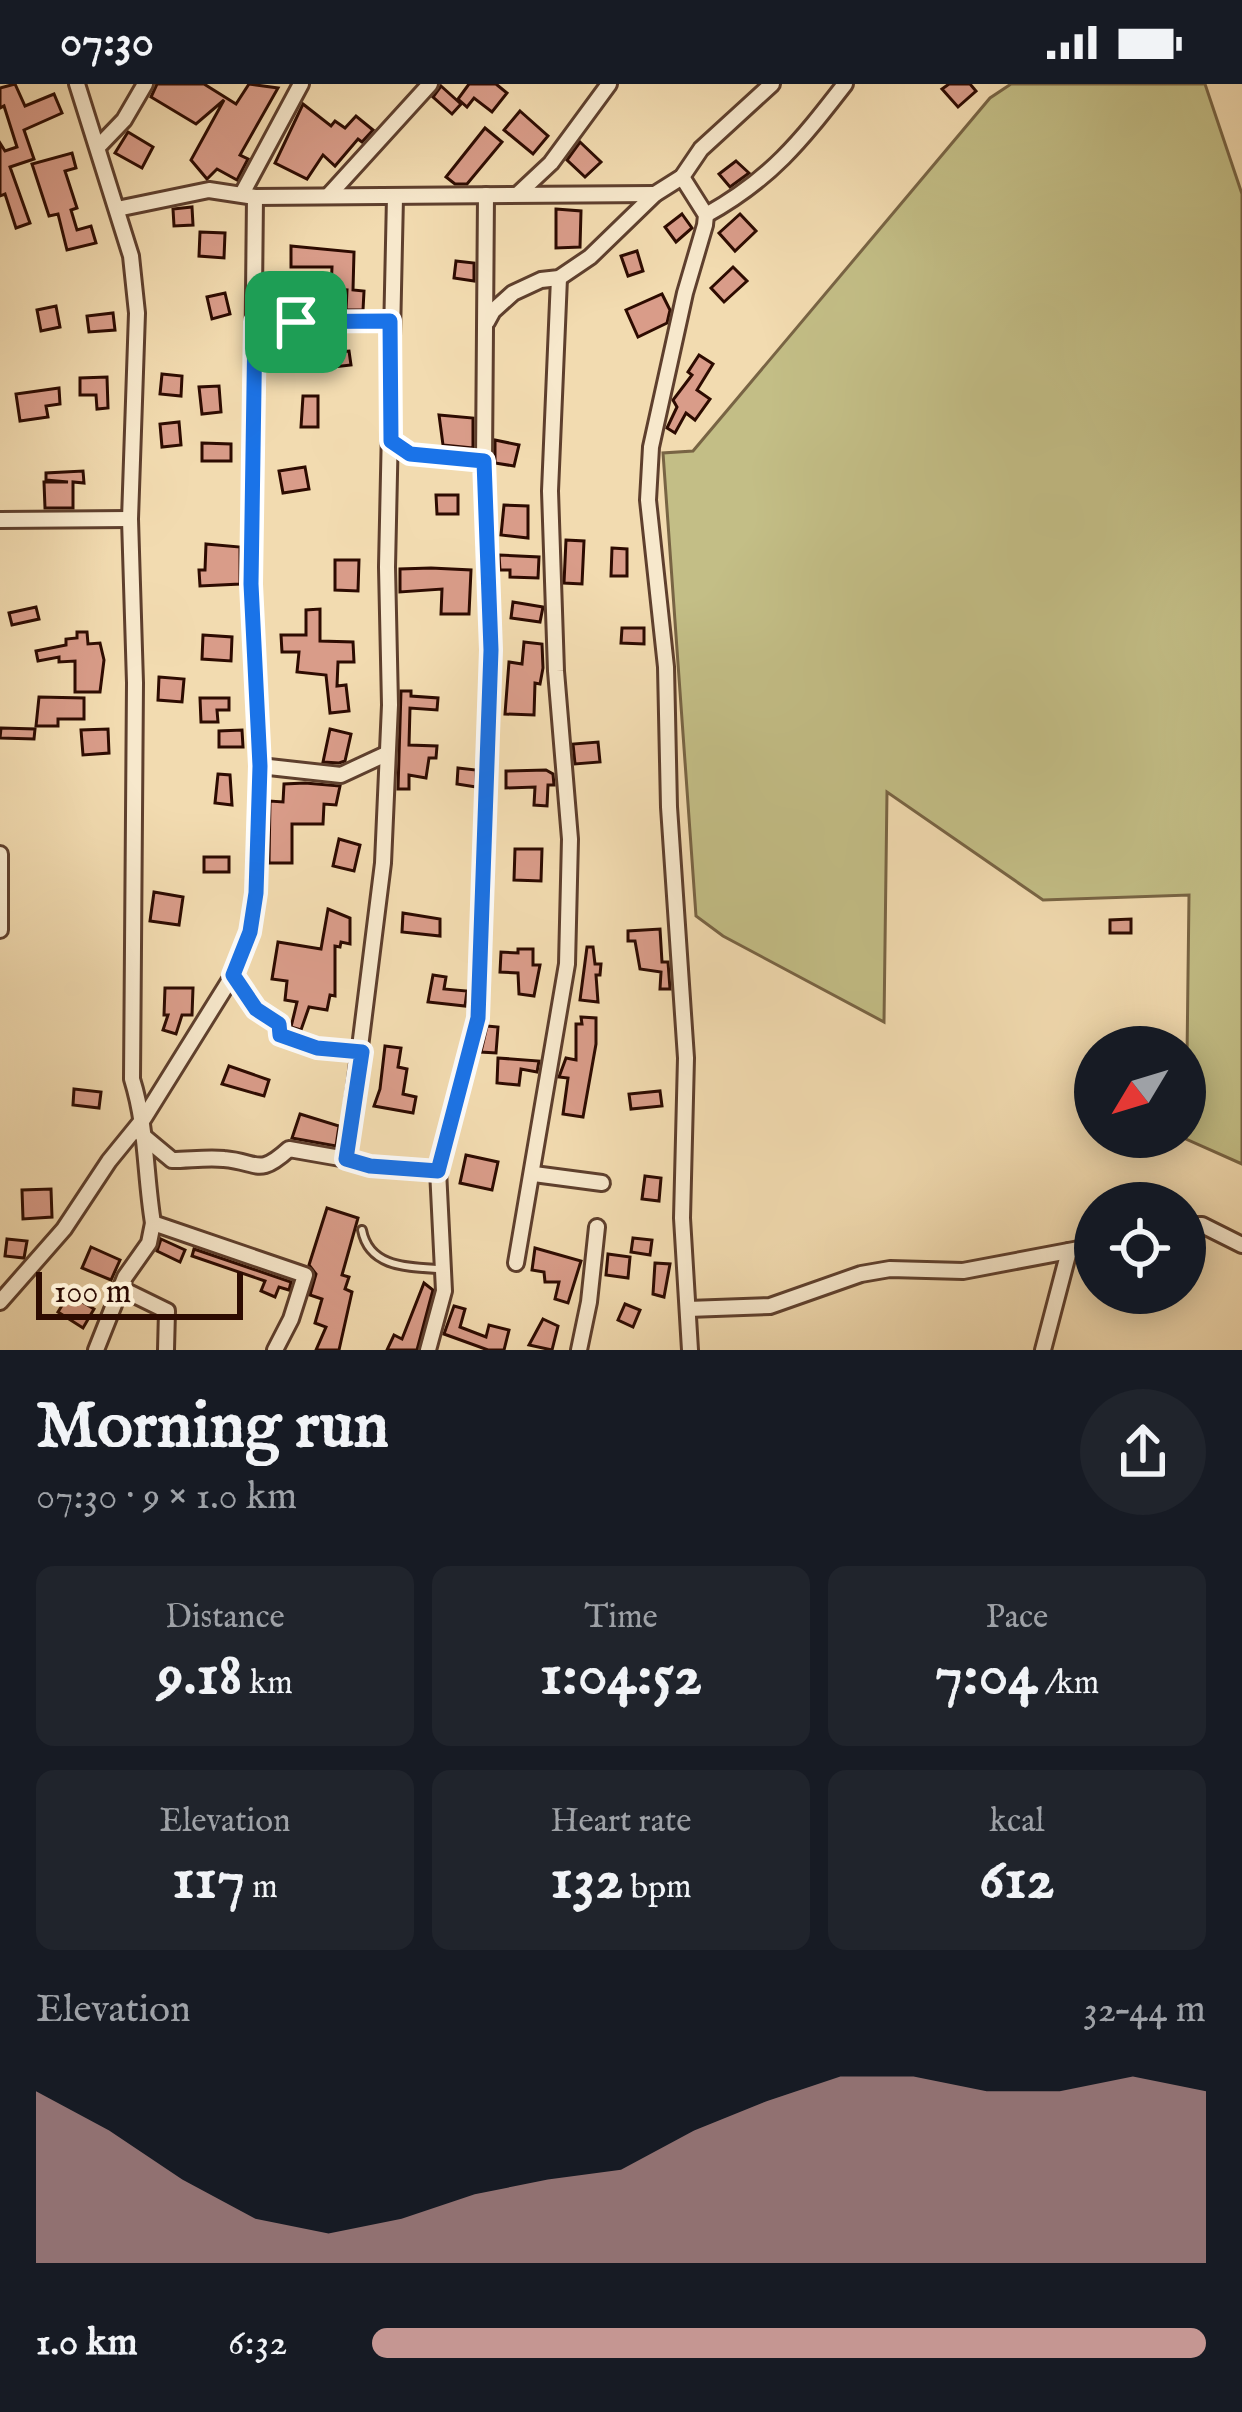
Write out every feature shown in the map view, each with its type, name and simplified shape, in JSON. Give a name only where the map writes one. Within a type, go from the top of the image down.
[{"type":"street","points":[[76,84],[131,256],[137,314],[130,519],[135,683],[132,1079],[144,1118],[153,1223],[149,1243],[120,1288],[96,1350]]},
{"type":"street","points":[[98,147],[124,119],[145,84]]},
{"type":"street","points":[[0,1302],[64,1229],[144,1118],[233,975],[250,932],[256,893],[260,766],[251,584],[255,322],[249,194],[301,84]]},
{"type":"street","points":[[329,195],[430,84]]},
{"type":"street","points":[[519,193],[551,163],[609,84]]},
{"type":"street","points":[[485,327],[493,311],[512,293],[559,278],[615,236],[655,194],[682,177],[701,149],[772,84]]},
{"type":"street","points":[[706,215],[751,190],[790,152],[845,84]]},
{"type":"street","points":[[682,177],[706,215],[651,447],[648,500],[666,667],[669,807],[686,1058],[682,1218],[690,1350]]},
{"type":"street","points":[[117,209],[209,190],[395,197],[655,194]]},
{"type":"street","points":[[428,1350],[443,1291],[438,1171],[478,1018],[491,650],[484,461],[486,195]]},
{"type":"street","points":[[346,1159],[382,880],[395,197]]},
{"type":"street","points":[[516,1263],[567,964],[570,838],[556,670],[550,491],[559,278]]},
{"type":"street","points":[[255,322],[390,321]]},
{"type":"street","points":[[391,441],[410,454],[484,461]]},
{"type":"street","points":[[0,520],[130,519]]},
{"type":"street","points":[[260,766],[341,775],[386,754]]},
{"type":"street","points":[[0,854],[0,930]]},
{"type":"street","points":[[233,975],[256,1009],[279,1024],[280,1035],[317,1048],[362,1052]]},
{"type":"street","points":[[142,1135],[172,1160],[228,1159],[257,1169],[272,1165],[289,1150],[370,1166],[438,1171]]},
{"type":"street","points":[[534,1174],[602,1183]]},
{"type":"street","points":[[153,1223],[305,1275],[275,1350]]},
{"type":"street","points":[[579,1350],[597,1227]]},
{"type":"street","points":[[1206,1227],[1242,1245]]},
{"type":"street","points":[[688,1309],[770,1306],[861,1274],[890,1269],[963,1271],[1074,1250]]},
{"type":"street","points":[[1043,1350],[1069,1251]]},
{"type":"street","points":[[120,1288],[166,1311],[166,1350]]},
{"type":"lane","points":[[362,1230],[365,1247],[376,1258],[442,1269]]},
{"type":"shaded area","points":[[1011,84],[1205,84],[1242,194],[1242,1164],[1206,1148],[1206,1026],[1187,1026],[1189,895],[1043,900],[887,792],[884,1022],[723,936],[696,916],[663,453],[693,451],[990,98]]},
{"type":"building","points":[[15,84],[25,106],[54,94],[62,113],[24,130],[34,159],[10,167],[30,223],[16,228],[5,194],[0,196],[0,143],[5,151],[17,147],[4,106],[0,108],[0,88]]},
{"type":"building","points":[[157,84],[204,84],[236,104],[249,84],[278,88],[240,155],[248,159],[237,180],[217,169],[207,179],[191,160],[224,100],[196,124],[151,97]]},
{"type":"building","points":[[469,84],[496,84],[507,93],[492,112],[474,98],[467,107],[458,99]]},
{"type":"building","points":[[949,84],[970,84],[976,91],[958,107],[942,89]]},
{"type":"building","points":[[441,86],[461,104],[452,114],[433,97]]},
{"type":"building","points":[[303,104],[331,126],[335,121],[345,128],[356,116],[373,130],[362,142],[358,139],[335,166],[323,155],[307,179],[275,163]]},
{"type":"building","points":[[520,111],[548,136],[533,154],[504,130]]},
{"type":"building","points":[[485,128],[502,142],[467,184],[455,184],[446,177]]},
{"type":"building","points":[[128,132],[153,147],[142,168],[115,153]]},
{"type":"building","points":[[580,142],[601,162],[585,177],[567,160]]},
{"type":"building","points":[[72,153],[76,168],[65,171],[77,208],[71,210],[77,230],[91,226],[96,243],[67,250],[58,214],[49,216],[32,164]]},
{"type":"building","points":[[736,161],[749,173],[730,187],[719,174]]},
{"type":"building","points":[[192,207],[193,225],[174,226],[173,209]]},
{"type":"building","points":[[556,209],[581,211],[580,247],[556,248]]},
{"type":"building","points":[[682,214],[692,228],[676,242],[665,227]]},
{"type":"building","points":[[740,214],[756,231],[735,251],[719,233]]},
{"type":"building","points":[[200,232],[225,233],[224,258],[199,256]]},
{"type":"building","points":[[291,246],[354,252],[353,290],[364,291],[363,310],[346,310],[347,290],[331,289],[332,267],[291,267]]},
{"type":"building","points":[[637,251],[643,271],[628,276],[621,256]]},
{"type":"building","points":[[456,261],[474,263],[474,281],[454,278]]},
{"type":"building","points":[[733,267],[747,281],[724,302],[711,288]]},
{"type":"building","points":[[225,293],[230,314],[212,319],[207,297]]},
{"type":"building","points":[[662,294],[670,310],[667,323],[638,337],[626,310]]},
{"type":"building","points":[[56,306],[60,327],[41,331],[37,310]]},
{"type":"building","points":[[113,313],[115,330],[89,332],[87,316]]},
{"type":"building","points":[[322,347],[322,353],[349,351],[351,365],[306,370],[304,348]]},
{"type":"building","points":[[699,355],[713,364],[697,390],[710,399],[695,420],[686,413],[675,433],[667,428],[677,407],[673,400],[692,375],[688,372]]},
{"type":"building","points":[[162,374],[182,376],[181,396],[160,394]]},
{"type":"building","points":[[107,377],[108,408],[97,409],[96,395],[80,395],[80,378]]},
{"type":"building","points":[[219,386],[221,412],[202,414],[199,387]]},
{"type":"building","points":[[59,388],[60,404],[46,406],[48,417],[20,421],[16,394]]},
{"type":"building","points":[[303,396],[318,396],[318,427],[301,427]]},
{"type":"building","points":[[439,415],[473,418],[473,448],[443,445]]},
{"type":"building","points":[[179,422],[181,445],[162,447],[160,424]]},
{"type":"building","points":[[495,440],[519,445],[514,466],[495,463]]},
{"type":"building","points":[[202,443],[231,444],[231,461],[202,461]]},
{"type":"building","points":[[305,467],[309,489],[283,493],[279,471]]},
{"type":"building","points":[[83,471],[84,483],[73,482],[73,508],[45,508],[44,482],[68,482],[46,480],[46,473]]},
{"type":"building","points":[[436,495],[458,495],[458,514],[437,514]]},
{"type":"building","points":[[504,505],[528,506],[528,538],[501,535]]},
{"type":"building","points":[[566,540],[584,541],[582,584],[564,583]]},
{"type":"building","points":[[206,544],[240,547],[240,584],[200,586]]},
{"type":"building","points":[[612,548],[627,549],[627,576],[611,576]]},
{"type":"building","points":[[499,555],[539,557],[538,578],[510,577],[510,570],[500,570]]},
{"type":"building","points":[[335,560],[359,560],[358,591],[335,590]]},
{"type":"building","points":[[400,569],[471,570],[469,614],[441,614],[442,589],[400,592]]},
{"type":"building","points":[[513,602],[543,607],[540,622],[511,618]]},
{"type":"building","points":[[36,607],[39,619],[12,625],[9,613]]},
{"type":"building","points":[[320,609],[320,641],[353,642],[354,662],[338,662],[337,686],[346,685],[349,711],[330,713],[326,675],[297,672],[299,652],[282,652],[281,635],[306,635],[306,610]]},
{"type":"building","points":[[622,628],[644,628],[644,644],[621,643]]},
{"type":"building","points":[[77,632],[87,632],[88,644],[100,643],[104,660],[100,692],[75,692],[75,661],[59,662],[59,657],[38,661],[36,651],[66,645],[66,639],[77,638]]},
{"type":"building","points":[[203,635],[232,637],[231,661],[202,659]]},
{"type":"building","points":[[524,642],[542,644],[543,668],[540,684],[535,683],[534,715],[505,714],[509,662],[522,664]]},
{"type":"building","points":[[159,677],[184,679],[182,702],[158,700]]},
{"type":"building","points":[[401,691],[438,698],[437,710],[410,708],[409,745],[437,746],[436,758],[429,758],[426,778],[409,775],[409,789],[398,789]]},
{"type":"building","points":[[39,697],[84,698],[84,719],[58,719],[58,726],[36,726]]},
{"type":"building","points":[[200,698],[229,698],[229,710],[217,710],[218,722],[201,722]]},
{"type":"building","points":[[1,728],[35,729],[34,739],[0,738]]},
{"type":"building","points":[[108,729],[109,753],[83,755],[81,730]]},
{"type":"building","points":[[330,729],[351,734],[345,761],[323,762]]},
{"type":"building","points":[[242,730],[243,747],[219,747],[219,731]]},
{"type":"building","points":[[598,742],[600,762],[575,764],[573,744]]},
{"type":"building","points":[[458,768],[476,770],[476,787],[457,784]]},
{"type":"building","points":[[506,771],[553,774],[554,785],[548,785],[547,806],[534,805],[535,787],[506,788]]},
{"type":"building","points":[[218,774],[230,775],[232,805],[215,803]]},
{"type":"building","points":[[284,784],[340,786],[336,805],[324,804],[323,824],[292,824],[292,863],[269,863],[270,801],[283,802]]},
{"type":"building","points":[[339,839],[360,845],[354,871],[333,866]]},
{"type":"building","points":[[515,849],[542,849],[541,881],[514,880]]},
{"type":"building","points":[[204,857],[229,857],[229,872],[204,872]]},
{"type":"building","points":[[154,892],[183,897],[179,925],[150,921]]},
{"type":"building","points":[[328,909],[350,918],[350,944],[335,946],[335,996],[330,995],[327,1010],[309,1007],[301,1030],[291,1027],[297,1002],[285,1000],[287,981],[272,979],[278,942],[321,949]]},
{"type":"building","points":[[403,913],[440,919],[440,936],[402,932]]},
{"type":"building","points":[[1131,919],[1131,933],[1110,933],[1110,920]]},
{"type":"building","points":[[660,929],[670,989],[660,989],[661,972],[640,969],[635,941],[628,941],[628,931]]},
{"type":"building","points":[[587,947],[593,947],[595,964],[601,964],[600,975],[596,975],[598,1002],[580,1000]]},
{"type":"building","points":[[518,949],[533,949],[533,965],[540,965],[534,996],[519,994],[518,973],[500,972],[501,952],[518,953]]},
{"type":"building","points":[[433,975],[446,977],[444,989],[467,991],[465,1006],[428,1002]]},
{"type":"building","points":[[165,988],[193,988],[192,1015],[182,1015],[176,1034],[163,1030],[168,1015],[164,1015]]},
{"type":"building","points":[[581,1017],[596,1018],[583,1117],[563,1114],[568,1078],[559,1077],[566,1058],[576,1060],[576,1024],[582,1024]]},
{"type":"building","points":[[487,1026],[498,1027],[496,1053],[481,1052]]},
{"type":"building","points":[[385,1046],[401,1048],[398,1067],[407,1069],[403,1094],[416,1097],[413,1113],[374,1106]]},
{"type":"building","points":[[498,1058],[539,1061],[537,1072],[521,1069],[519,1085],[497,1083]]},
{"type":"building","points":[[229,1066],[269,1080],[264,1096],[222,1084]]},
{"type":"building","points":[[74,1089],[101,1092],[99,1108],[73,1105]]},
{"type":"building","points":[[660,1091],[662,1106],[631,1109],[629,1094]]},
{"type":"building","points":[[300,1114],[339,1126],[336,1146],[292,1138]]},
{"type":"building","points":[[466,1155],[498,1162],[492,1190],[460,1183]]},
{"type":"building","points":[[645,1176],[661,1178],[659,1201],[642,1199]]},
{"type":"building","points":[[51,1189],[52,1217],[23,1219],[22,1190]]},
{"type":"building","points":[[327,1208],[358,1218],[342,1275],[349,1277],[345,1289],[352,1292],[339,1350],[316,1350],[326,1327],[315,1323],[322,1299],[310,1295],[316,1274],[309,1265]]},
{"type":"building","points":[[633,1238],[652,1240],[650,1255],[631,1252]]},
{"type":"building","points":[[7,1239],[27,1241],[24,1258],[5,1256]]},
{"type":"building","points":[[161,1239],[185,1250],[180,1262],[157,1251]]},
{"type":"building","points":[[91,1247],[120,1260],[111,1280],[82,1268]]},
{"type":"building","points":[[535,1248],[581,1261],[568,1303],[555,1299],[559,1282],[545,1282],[544,1272],[532,1270]]},
{"type":"building","points":[[194,1249],[291,1282],[289,1290],[279,1287],[275,1297],[261,1291],[265,1281],[192,1256]]},
{"type":"building","points":[[608,1254],[630,1257],[628,1278],[606,1275]]},
{"type":"building","points":[[655,1263],[670,1264],[664,1297],[653,1294]]},
{"type":"building","points":[[424,1283],[433,1290],[417,1350],[387,1350],[394,1335],[402,1339]]},
{"type":"building","points":[[69,1294],[94,1309],[83,1328],[58,1312]]},
{"type":"building","points":[[625,1304],[640,1310],[633,1327],[618,1320]]},
{"type":"building","points":[[454,1306],[465,1309],[460,1327],[486,1337],[489,1325],[509,1330],[504,1350],[488,1350],[444,1334]]},
{"type":"building","points":[[543,1319],[558,1326],[552,1350],[529,1345]]},
{"type":"route","points":[[390,321],[391,441],[410,454],[484,461],[491,650],[478,1018],[438,1171],[370,1166],[346,1159],[362,1052],[317,1048],[280,1035],[279,1024],[262,1016],[233,975],[250,932],[256,893],[260,766],[251,584],[255,322],[296,322],[390,321]]}]
